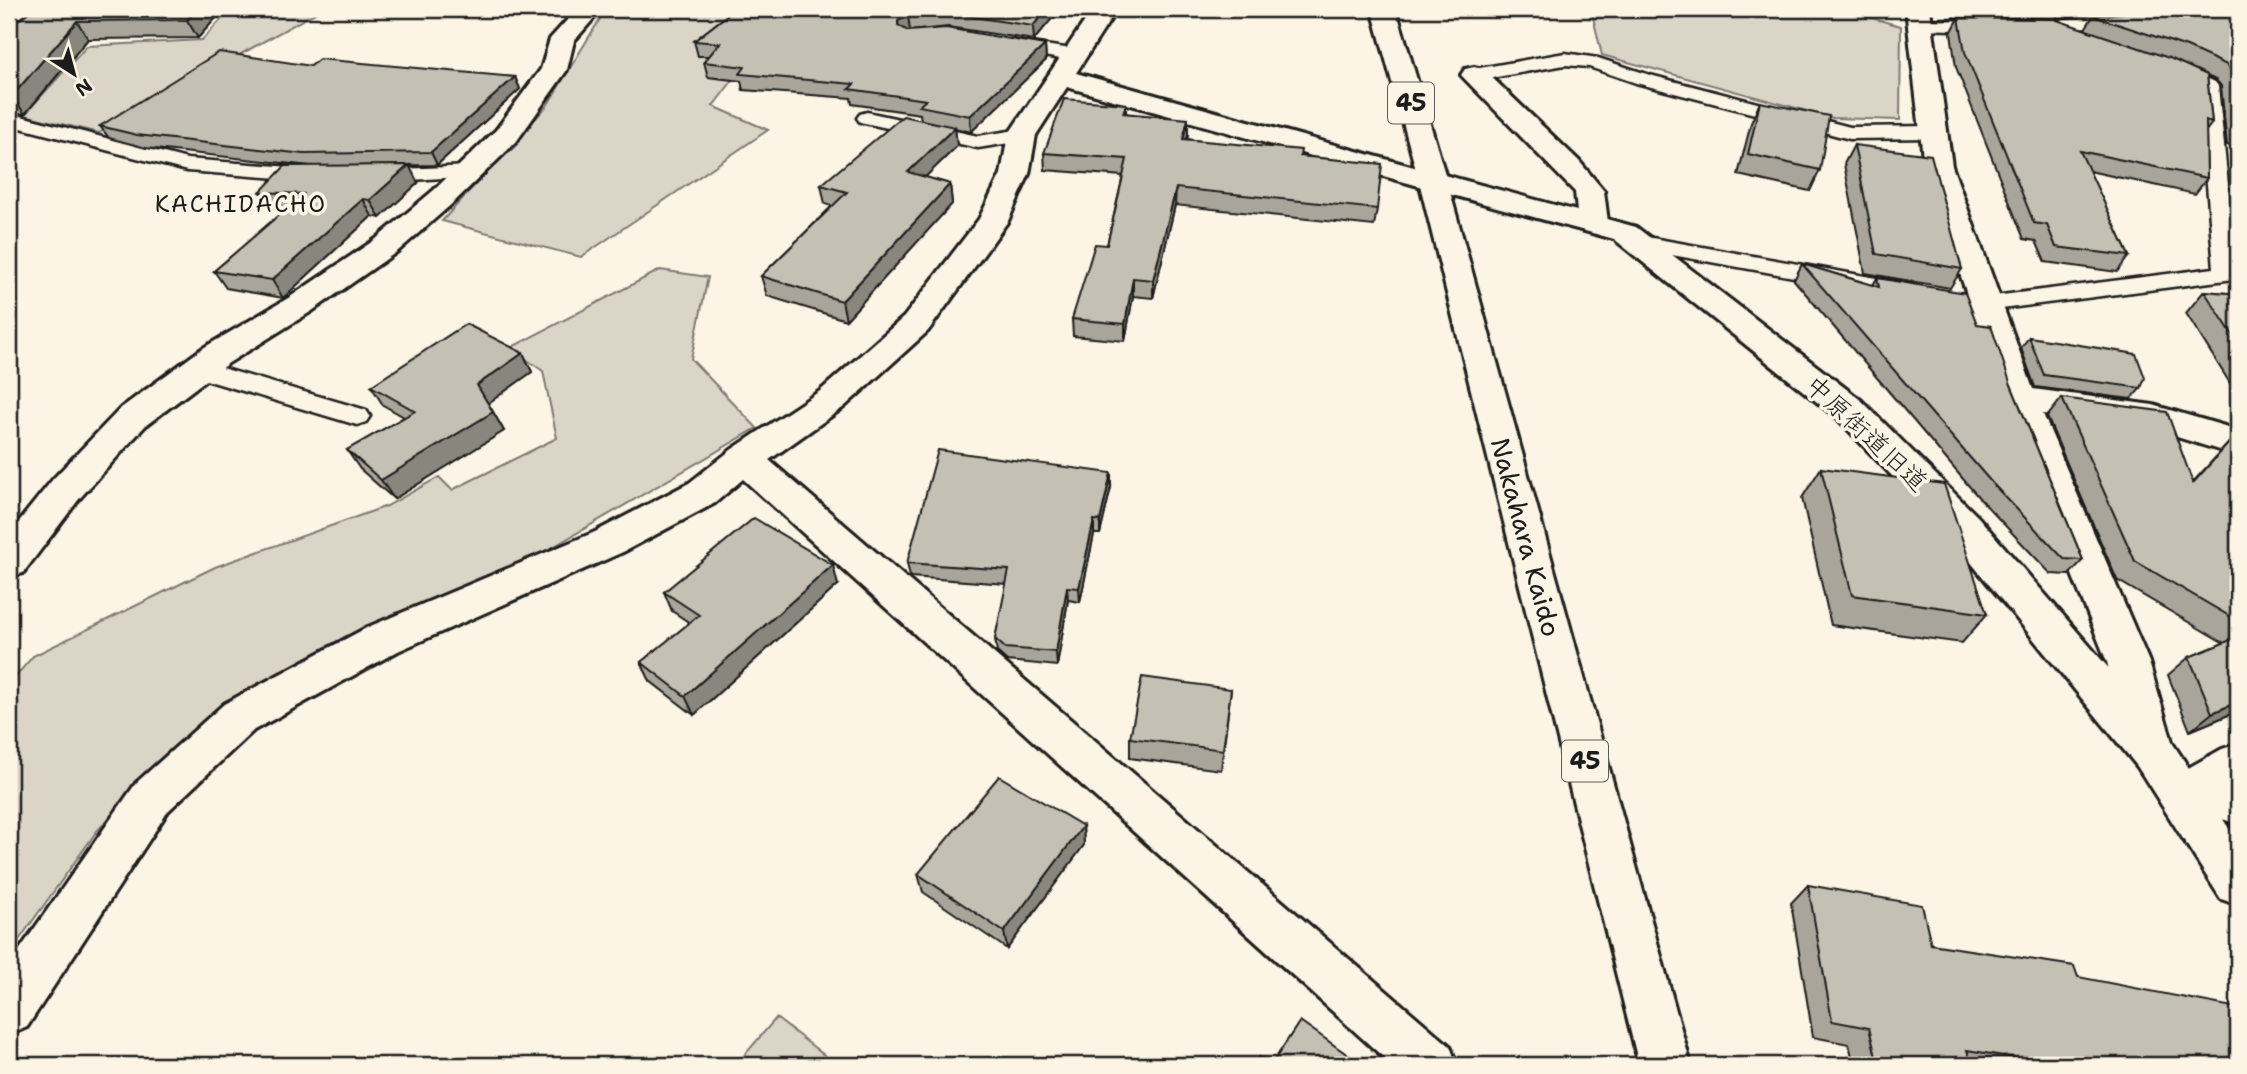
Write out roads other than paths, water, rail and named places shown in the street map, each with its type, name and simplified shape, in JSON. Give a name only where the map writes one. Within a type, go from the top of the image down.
[{"type":"street","points":[[9,19],[25,9]]},
{"type":"street","points":[[9,562],[66,489],[133,417],[198,369],[301,304],[387,245],[470,172],[506,136],[554,70],[562,39],[590,9]]},
{"type":"street","points":[[9,1009],[152,797],[239,718],[383,639],[609,542],[702,493],[744,459],[832,398],[916,324],[993,221],[1015,174],[1022,135],[1105,9]]},
{"type":"street","name":"Nakahara Kaido","points":[[1384,9],[1433,181],[1665,1065]]},
{"type":"street","points":[[1919,17],[1938,166],[2019,399],[2128,662],[2153,752]]},
{"type":"street","name":"中原街道旧道","points":[[1066,66],[1433,181],[1593,222],[1625,233],[1641,243],[1850,410],[1965,528],[2153,752],[2215,786],[2238,883]]},
{"type":"street","points":[[1474,75],[1570,167],[1589,191],[1593,222]]},
{"type":"street","points":[[2019,399],[2153,417],[2238,443]]},
{"type":"street","points":[[744,459],[1432,1065]]},
{"type":"lane","points":[[1919,17],[2049,26],[2117,20],[2137,9]]},
{"type":"lane","points":[[2049,26],[2095,45]]},
{"type":"lane","points":[[990,42],[1066,66]]},
{"type":"lane","points":[[1474,75],[1565,59],[1591,62],[1643,79],[1850,133],[1934,132]]},
{"type":"lane","points":[[1641,243],[1986,304],[2226,274],[2208,86],[2183,71],[2158,64]]},
{"type":"lane","points":[[867,118],[978,142],[1022,135]]},
{"type":"lane","points":[[9,122],[17,121],[187,165],[258,173],[336,176]]},
{"type":"lane","points":[[361,176],[470,172]]},
{"type":"lane","points":[[198,369],[357,416]]},
{"type":"district","name":"KACHIDACHO","points":[[241,204]]}]
